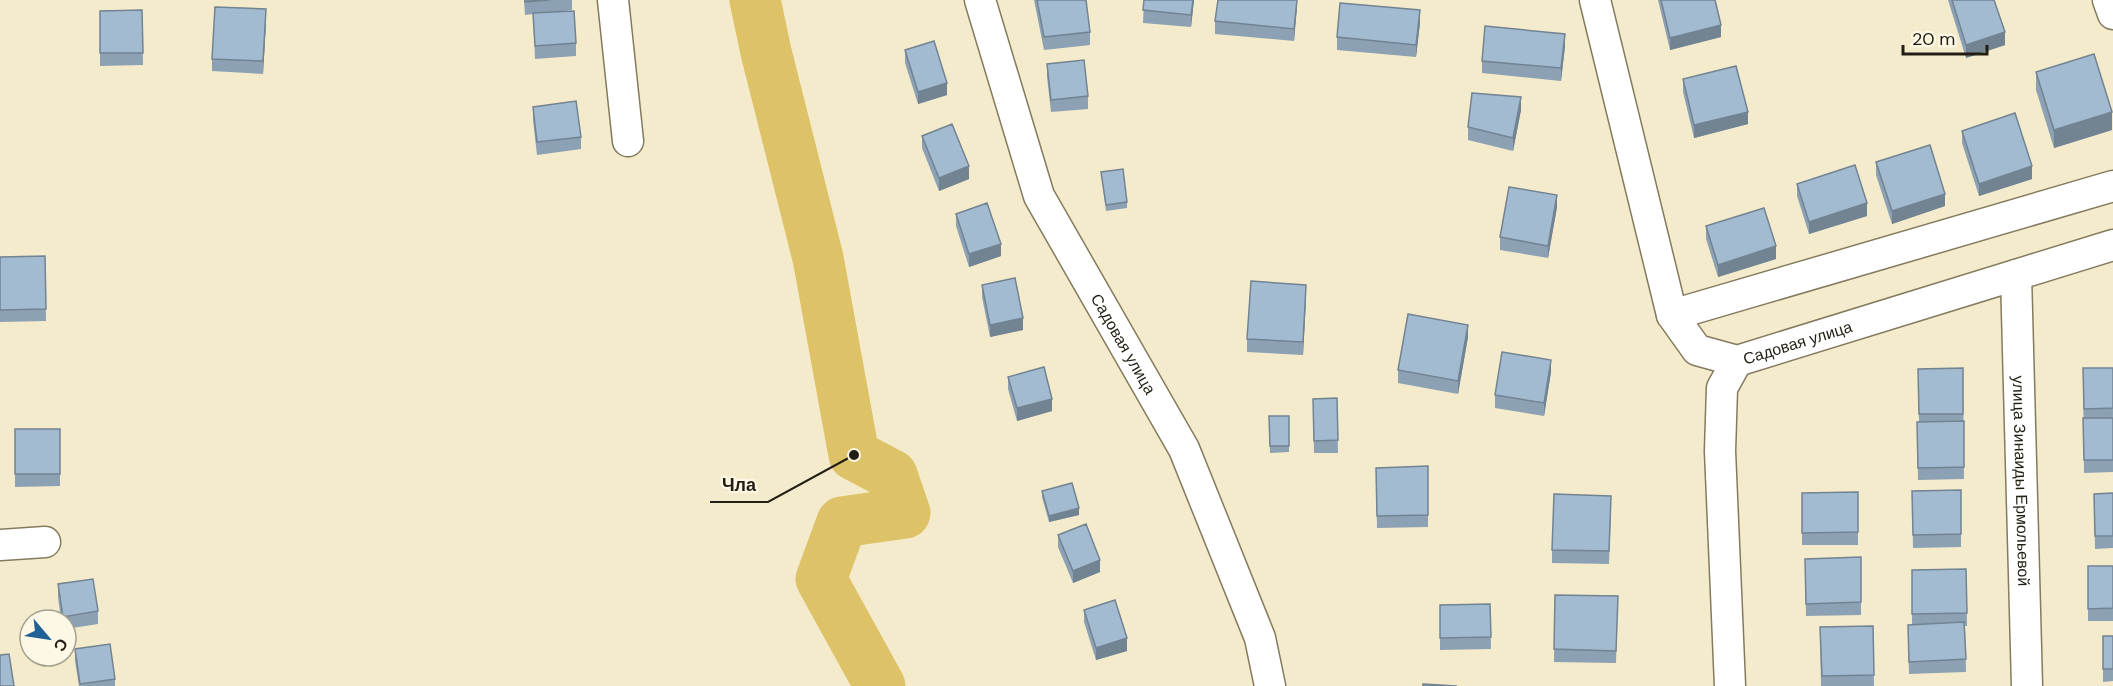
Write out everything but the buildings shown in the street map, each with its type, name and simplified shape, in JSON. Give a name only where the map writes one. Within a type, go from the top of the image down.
[{"type":"street","points":[[613,0],[628,141]]},
{"type":"street","name":"Садовая улица","points":[[980,0],[1039,196],[1184,449],[1260,638],[1270,686]]},
{"type":"street","name":"Садовая улица","points":[[1595,0],[1672,315],[1697,350],[1737,362],[2113,245]]},
{"type":"street","points":[[2108,0],[2113,14]]},
{"type":"street","points":[[1672,315],[2113,186]]},
{"type":"street","name":"улица Зинаиды Ермольевой","points":[[2016,275],[2027,686]]},
{"type":"street","points":[[1730,686],[1720,451],[1722,388],[1737,362]]},
{"type":"street","points":[[0,545],[45,542]]},
{"type":"waterway","points":[[755,0],[818,258],[854,455],[892,475],[905,513],[842,522],[821,579],[880,686]]},
{"type":"place","name":"Чла","points":[[854,455]]}]
